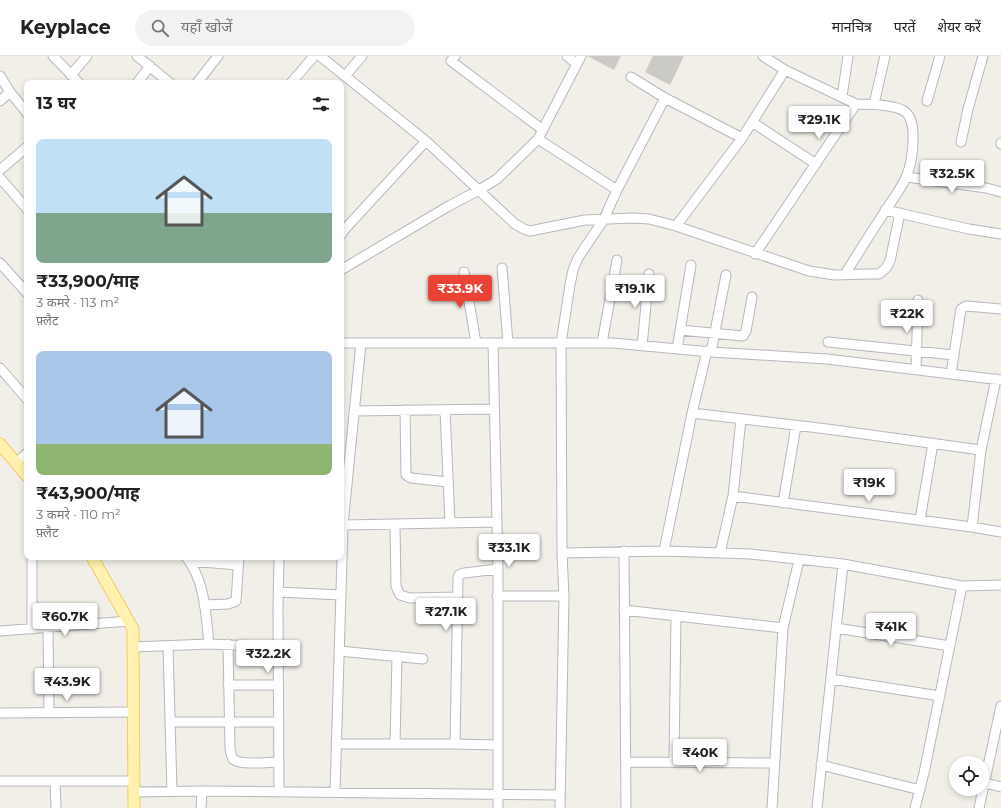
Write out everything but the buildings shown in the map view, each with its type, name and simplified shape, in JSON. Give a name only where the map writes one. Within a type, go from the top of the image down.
[{"type":"main road","points":[[0,444],[24,472]]},
{"type":"main road","points":[[94,560],[133,629],[134,808]]},
{"type":"street","points":[[53,56],[76,80]]},
{"type":"street","points":[[71,75],[88,56]]},
{"type":"street","points":[[137,56],[166,80]]},
{"type":"street","points":[[199,80],[218,56]]},
{"type":"street","points":[[294,80],[314,56]]},
{"type":"street","points":[[320,56],[426,141],[515,224],[530,231],[585,220],[649,219],[676,226],[808,271],[845,274],[879,274],[886,268],[890,261],[900,213]]},
{"type":"street","points":[[345,76],[362,56]]},
{"type":"street","points":[[344,268],[497,179],[538,139],[579,60],[567,56]]},
{"type":"street","points":[[765,56],[785,70],[856,104],[874,104],[904,111],[910,119],[913,131],[912,154],[907,177],[845,274]]},
{"type":"street","points":[[842,97],[848,56]]},
{"type":"street","points":[[874,104],[885,56]]},
{"type":"street","points":[[927,101],[940,56]]},
{"type":"street","points":[[961,142],[968,109],[983,56]]},
{"type":"street","points":[[450,58],[543,130]]},
{"type":"street","points":[[139,80],[150,66]]},
{"type":"street","points":[[676,226],[742,138],[785,70]]},
{"type":"street","points":[[0,76],[10,92],[24,109]]},
{"type":"street","points":[[631,78],[665,98],[742,138]]},
{"type":"street","points":[[0,101],[10,92]]},
{"type":"street","points":[[560,808],[564,596],[562,553],[562,343],[570,285],[573,270],[586,245],[604,219],[616,190],[665,98]]},
{"type":"street","points":[[755,254],[856,104]]},
{"type":"street","points":[[752,122],[816,164]]},
{"type":"street","points":[[538,139],[616,190]]},
{"type":"street","points":[[344,229],[426,141]]},
{"type":"street","points":[[0,170],[24,150]]},
{"type":"street","points":[[907,177],[986,188],[1001,192]]},
{"type":"street","points":[[0,178],[24,206]]},
{"type":"street","points":[[885,210],[969,229],[1001,234]]},
{"type":"street","points":[[602,343],[617,260]]},
{"type":"street","points":[[0,263],[24,290]]},
{"type":"street","points":[[677,349],[691,265]]},
{"type":"street","points":[[502,268],[508,343]]},
{"type":"street","points":[[464,272],[476,343]]},
{"type":"street","points":[[642,346],[648,274]]},
{"type":"street","points":[[664,551],[692,413],[715,334],[726,275]]},
{"type":"street","points":[[680,330],[741,336],[745,334],[752,298]]},
{"type":"street","points":[[916,369],[918,300]]},
{"type":"street","points":[[951,374],[959,312],[962,307],[966,306],[1001,309]]},
{"type":"street","points":[[828,342],[954,355]]},
{"type":"street","points":[[344,343],[602,343],[709,352],[827,359],[998,379],[981,450],[972,527]]},
{"type":"street","points":[[344,515],[361,343]]},
{"type":"street","points":[[493,343],[498,569],[498,808]]},
{"type":"street","points":[[0,368],[24,396]]},
{"type":"street","points":[[20,391],[24,387]]},
{"type":"street","points":[[354,411],[494,409]]},
{"type":"street","points":[[405,410],[406,475],[411,478],[448,482]]},
{"type":"street","points":[[445,410],[450,523]]},
{"type":"street","points":[[692,413],[981,450]]},
{"type":"street","points":[[720,553],[733,496],[741,419]]},
{"type":"street","points":[[783,503],[796,426]]},
{"type":"street","points":[[920,520],[933,443]]},
{"type":"street","points":[[16,462],[24,455]]},
{"type":"street","points":[[733,496],[1001,532]]},
{"type":"street","points":[[344,525],[497,522]]},
{"type":"street","points":[[395,524],[396,586],[400,595],[410,598],[457,597]]},
{"type":"street","points":[[624,551],[626,808]]},
{"type":"street","points":[[562,553],[664,551],[750,554],[844,564],[962,586],[1001,585]]},
{"type":"street","points":[[32,560],[32,629]]},
{"type":"street","points":[[188,560],[200,584],[209,644]]},
{"type":"street","points":[[204,605],[228,604],[236,601],[238,561],[212,560]]},
{"type":"street","points":[[279,792],[278,592],[280,560]]},
{"type":"street","points":[[335,792],[342,560]]},
{"type":"street","points":[[772,808],[783,628],[799,560]]},
{"type":"street","points":[[817,808],[844,564]]},
{"type":"street","points":[[455,744],[458,578],[461,574],[498,569]]},
{"type":"street","points":[[915,808],[940,696],[962,586]]},
{"type":"street","points":[[278,592],[341,595]]},
{"type":"street","points":[[497,596],[564,596]]},
{"type":"street","points":[[624,610],[783,628]]},
{"type":"street","points":[[674,762],[676,616]]},
{"type":"street","points":[[0,631],[129,621]]},
{"type":"street","points":[[48,628],[49,713]]},
{"type":"street","points":[[836,628],[950,646]]},
{"type":"street","points":[[133,647],[228,644],[278,647]]},
{"type":"street","points":[[228,644],[230,749],[234,759],[242,763],[279,762]]},
{"type":"street","points":[[168,646],[172,792]]},
{"type":"street","points":[[339,651],[423,659]]},
{"type":"street","points":[[395,744],[397,656]]},
{"type":"street","points":[[831,679],[940,696]]},
{"type":"street","points":[[228,684],[278,685]]},
{"type":"street","points":[[989,765],[1001,706]]},
{"type":"street","points":[[0,713],[133,712]]},
{"type":"street","points":[[170,722],[279,722]]},
{"type":"street","points":[[336,744],[498,745]]},
{"type":"street","points":[[626,762],[775,763]]},
{"type":"street","points":[[821,765],[920,790]]},
{"type":"street","points":[[0,781],[134,781]]},
{"type":"street","points":[[55,781],[56,808]]},
{"type":"street","points":[[989,784],[1001,787]]},
{"type":"street","points":[[134,792],[202,791],[560,795]]},
{"type":"street","points":[[202,791],[202,808]]},
{"type":"street","points":[[979,808],[982,796]]}]
